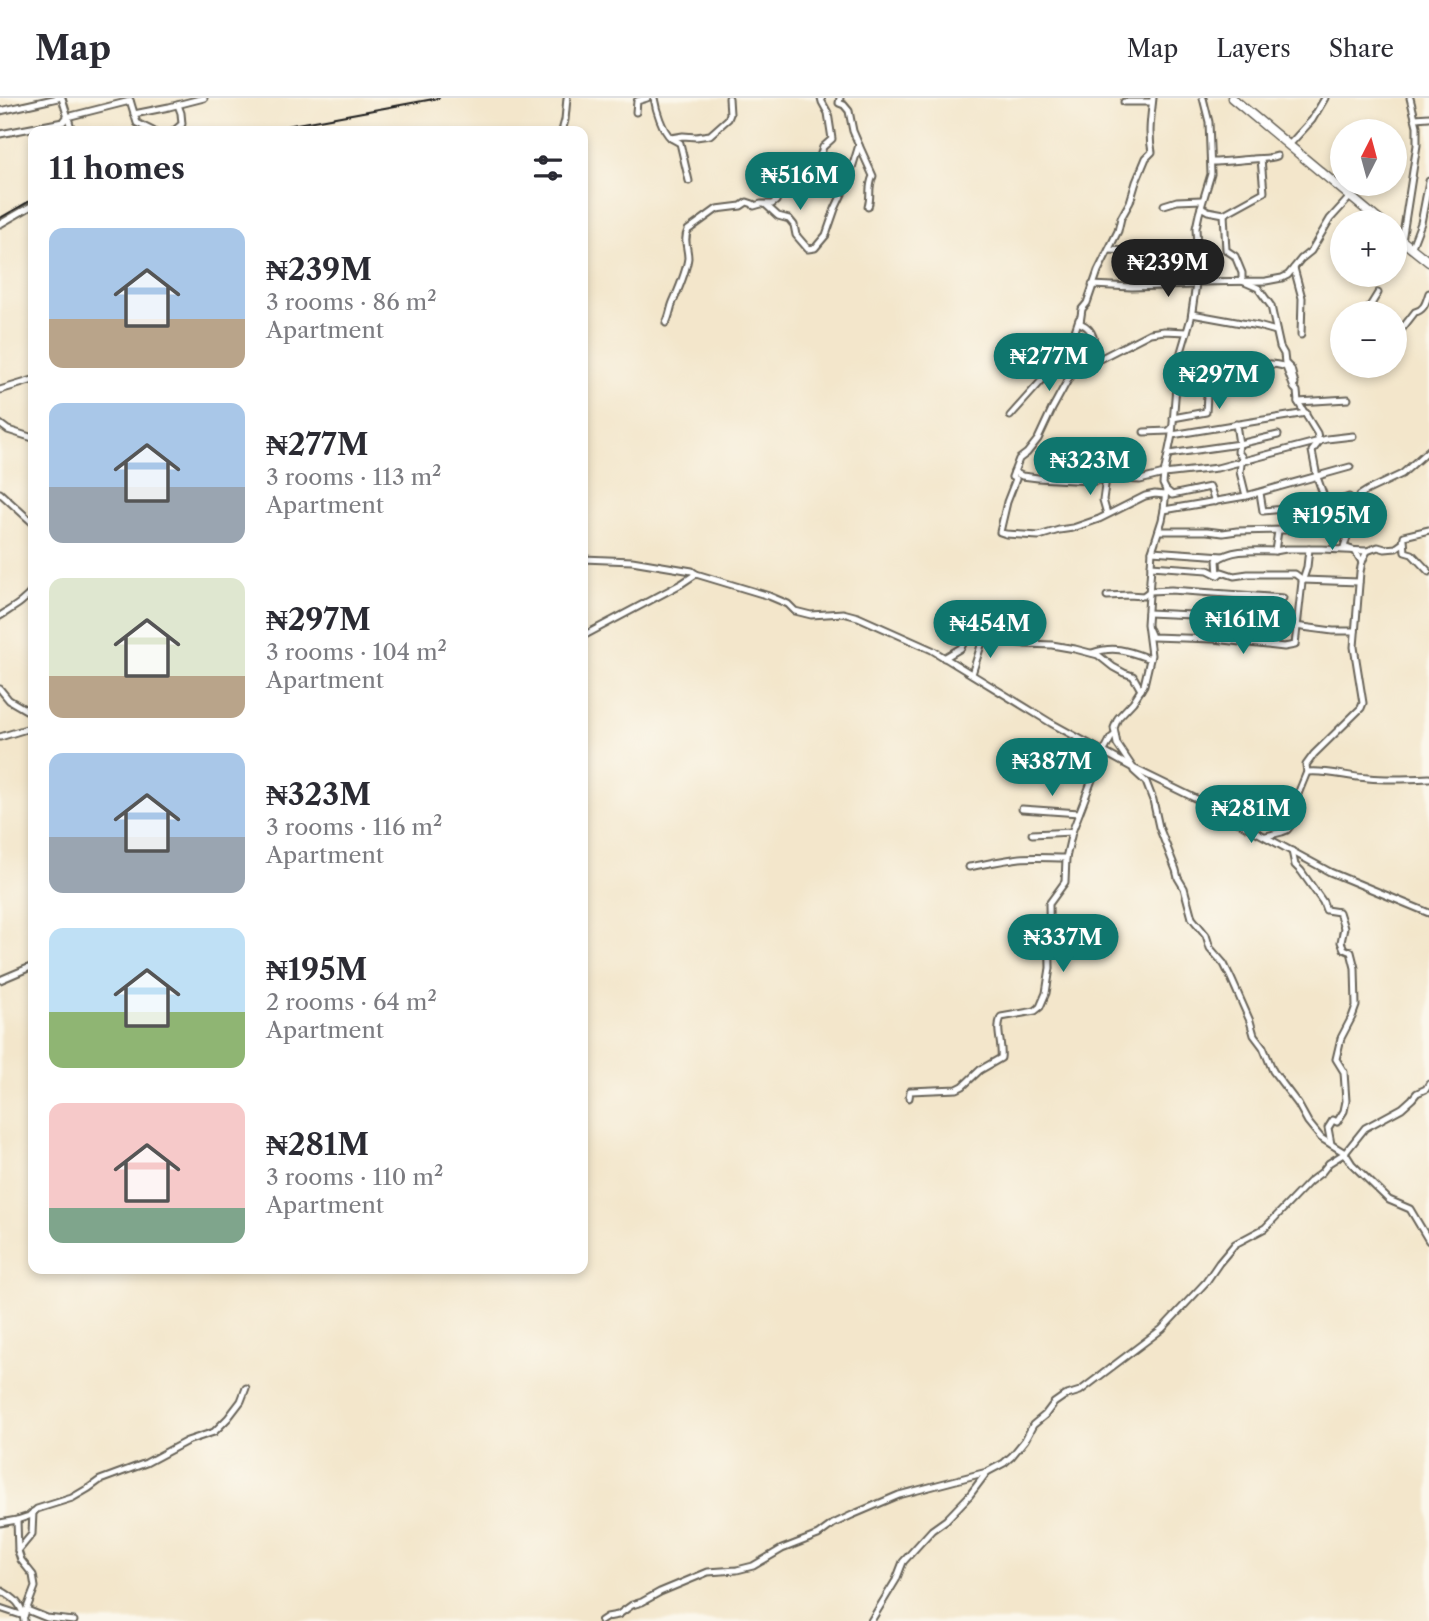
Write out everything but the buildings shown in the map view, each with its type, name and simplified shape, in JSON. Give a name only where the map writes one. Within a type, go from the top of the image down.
[{"type":"highway","points":[[1232,98],[1366,210]]},
{"type":"highway","points":[[1407,245],[1427,257]]},
{"type":"street","points":[[0,111],[35,101],[60,98],[70,126]]},
{"type":"street","points":[[134,114],[204,98]]},
{"type":"street","points":[[563,126],[567,98]]},
{"type":"street","points":[[633,98],[636,112],[637,101],[647,98]]},
{"type":"street","points":[[654,98],[666,133],[680,143],[689,181]]},
{"type":"street","points":[[671,138],[710,135],[728,119],[729,98]]},
{"type":"street","points":[[666,323],[687,262],[685,235],[688,230],[717,209],[740,206],[747,202],[754,206],[774,202],[780,192],[806,184],[810,175],[815,172],[823,147],[832,139],[828,113],[821,98]]},
{"type":"street","points":[[840,98],[839,103],[845,105],[849,111],[853,131],[873,176],[867,207]]},
{"type":"street","points":[[1203,98],[1209,122],[1211,162],[1209,183],[1196,228],[1196,282],[1188,332],[1178,362],[1172,432],[1163,484],[1164,510],[1152,551],[1148,613],[1150,659],[1144,685],[1118,718],[1114,728],[1115,735],[1117,744],[1134,771],[1146,782],[1160,830],[1184,888],[1192,918],[1224,964],[1254,1035],[1263,1047],[1273,1071],[1321,1138],[1345,1153],[1352,1164],[1383,1195],[1410,1209],[1429,1241]]},
{"type":"street","points":[[1289,145],[1312,120],[1325,98]]},
{"type":"street","points":[[1407,210],[1417,145],[1410,98]]},
{"type":"street","points":[[45,126],[130,99],[134,114],[141,126]]},
{"type":"street","points":[[1010,415],[1061,359],[1072,340],[1082,309],[1118,231],[1146,158],[1152,152],[1149,126],[1152,100],[1124,102]]},
{"type":"street","points":[[178,105],[182,124],[180,126]]},
{"type":"street","points":[[1415,118],[1429,117]]},
{"type":"street","points":[[0,134],[28,129]]},
{"type":"street","points":[[766,205],[778,216],[789,219],[797,230],[796,235],[808,249],[815,248],[829,231],[859,145]]},
{"type":"street","points":[[1211,162],[1277,156]]},
{"type":"street","points":[[1201,207],[1224,214],[1264,192],[1261,159]]},
{"type":"street","points":[[1411,248],[1422,223],[1429,181]]},
{"type":"street","points":[[1092,285],[1132,287],[1278,280],[1288,275],[1311,251],[1329,219],[1350,197]]},
{"type":"street","points":[[1164,205],[1177,201],[1202,200]]},
{"type":"street","points":[[0,225],[28,208]]},
{"type":"street","points":[[1224,214],[1226,250],[1235,256],[1242,281]]},
{"type":"street","points":[[1109,250],[1166,253],[1198,250]]},
{"type":"street","points":[[1294,268],[1302,298],[1301,335]]},
{"type":"street","points":[[1242,281],[1258,288],[1271,306],[1280,347],[1285,363],[1291,369],[1298,402],[1317,433],[1319,442]]},
{"type":"street","points":[[1373,301],[1378,293]]},
{"type":"street","points":[[1407,322],[1415,312],[1420,312],[1429,293]]},
{"type":"street","points":[[1082,309],[1080,323],[1092,331],[1093,362]]},
{"type":"street","points":[[1192,314],[1276,331]]},
{"type":"street","points":[[1188,332],[1164,331],[1150,334],[1070,376],[1038,439],[1019,459],[1012,477],[1016,479],[999,529],[1002,533],[1039,536],[1100,519],[1154,494],[1172,495],[1210,487],[1215,502]]},
{"type":"street","points":[[1178,362],[1218,366],[1281,365],[1286,367],[1297,391]]},
{"type":"street","points":[[1243,365],[1285,363]]},
{"type":"street","points":[[1173,418],[1206,412],[1208,379],[1199,365]]},
{"type":"street","points":[[0,390],[28,382]]},
{"type":"street","points":[[1298,402],[1348,399]]},
{"type":"street","points":[[1144,432],[1172,432],[1306,413]]},
{"type":"street","points":[[0,424],[8,430],[28,436]]},
{"type":"street","points":[[1236,424],[1238,452],[1242,457],[1240,472],[1246,496]]},
{"type":"street","points":[[1311,424],[1327,439]]},
{"type":"street","points":[[1169,454],[1278,435]]},
{"type":"street","points":[[1014,472],[1038,478],[1140,480],[1164,474],[1217,468],[1327,439],[1353,436]]},
{"type":"street","points":[[1319,442],[1312,451],[1317,477],[1327,505],[1324,511],[1326,528]]},
{"type":"street","points":[[1362,562],[1354,551],[1344,547],[1348,534],[1348,519],[1358,515],[1360,495],[1402,474],[1429,450]]},
{"type":"street","points":[[1164,510],[1260,493],[1350,467]]},
{"type":"street","points":[[1106,478],[1103,500],[1107,514]]},
{"type":"street","points":[[1260,493],[1263,512],[1327,505],[1349,498]]},
{"type":"street","points":[[2,496],[28,519]]},
{"type":"street","points":[[1159,531],[1223,533],[1326,528],[1348,534]]},
{"type":"street","points":[[1404,536],[1429,530]]},
{"type":"street","points":[[1275,551],[1278,531]]},
{"type":"street","points":[[1218,575],[1217,560],[1241,551],[1367,551],[1378,547],[1396,548],[1403,543],[1404,536]]},
{"type":"street","points":[[1404,536],[1405,552],[1412,554],[1429,572]]},
{"type":"street","points":[[1148,613],[1258,618],[1297,624],[1309,549]]},
{"type":"street","points":[[1152,551],[1223,556]]},
{"type":"street","points":[[1264,836],[1287,830],[1307,772],[1308,761],[1363,703],[1354,647],[1359,582],[1367,551]]},
{"type":"street","points":[[588,559],[632,561],[692,571],[769,596],[788,604],[795,611],[811,615],[843,613],[858,617],[932,650],[1051,723],[1330,872],[1429,913]]},
{"type":"street","points":[[1151,566],[1208,570],[1218,575]]},
{"type":"street","points":[[1218,575],[1222,572],[1234,576],[1295,575],[1303,580],[1359,582]]},
{"type":"street","points":[[588,633],[696,574]]},
{"type":"street","points":[[1107,596],[1143,596],[1150,591],[1171,590],[1283,597]]},
{"type":"street","points":[[0,616],[20,604],[28,595]]},
{"type":"street","points":[[1148,627],[1152,637],[1214,639],[1284,647],[1295,645],[1300,603]]},
{"type":"street","points":[[1284,624],[1333,631],[1355,631]]},
{"type":"street","points":[[944,658],[961,648],[965,640],[990,638],[1052,645],[1098,655],[1133,676],[1141,690]]},
{"type":"street","points":[[972,674],[983,639]]},
{"type":"street","points":[[1092,653],[1106,648],[1126,650],[1150,659]]},
{"type":"street","points":[[0,689],[9,700],[28,711]]},
{"type":"street","points":[[0,737],[28,729]]},
{"type":"street","points":[[909,1098],[910,1091],[957,1089],[963,1086],[981,1070],[1001,1058],[998,1027],[1001,1017],[1030,1013],[1040,1007],[1046,993],[1050,968],[1049,904],[1065,882],[1066,858],[1072,832],[1095,768],[1115,735]]},
{"type":"street","points":[[1006,761],[1095,768]]},
{"type":"street","points":[[1307,772],[1367,778],[1429,778]]},
{"type":"street","points":[[1022,809],[1079,813]]},
{"type":"street","points":[[1032,834],[1072,832]]},
{"type":"street","points":[[1292,851],[1295,865],[1326,910],[1339,912],[1344,928],[1341,942],[1344,949],[1350,952],[1355,968],[1356,1006],[1341,1038],[1336,1059],[1344,1072],[1346,1101],[1344,1111],[1337,1122],[1333,1120],[1328,1128],[1331,1144]]},
{"type":"street","points":[[969,867],[1019,858],[1066,858]]},
{"type":"street","points":[[0,981],[28,968]]},
{"type":"street","points":[[601,1621],[708,1572],[753,1566],[782,1549],[818,1535],[833,1524],[899,1495],[987,1472],[1004,1463],[1058,1399],[1080,1391],[1162,1329],[1206,1282],[1235,1244],[1265,1228],[1329,1163],[1345,1153],[1364,1128],[1402,1108],[1429,1084]]},
{"type":"street","points":[[0,1523],[18,1520],[37,1509],[72,1498],[100,1480],[146,1463],[187,1441],[214,1432],[241,1401],[246,1388]]},
{"type":"street","points":[[871,1621],[896,1580],[903,1562],[932,1530],[946,1520],[969,1496],[987,1472]]},
{"type":"street","points":[[18,1551],[32,1534],[33,1512]]},
{"type":"street","points":[[18,1520],[18,1551],[34,1580],[33,1594],[25,1616]]},
{"type":"street","points":[[0,1590],[14,1598],[25,1616]]},
{"type":"street","points":[[0,1608],[25,1616],[74,1621]]},
{"type":"railway","points":[[286,126],[439,98]]},
{"type":"railway","points":[[0,218],[28,202]]}]
